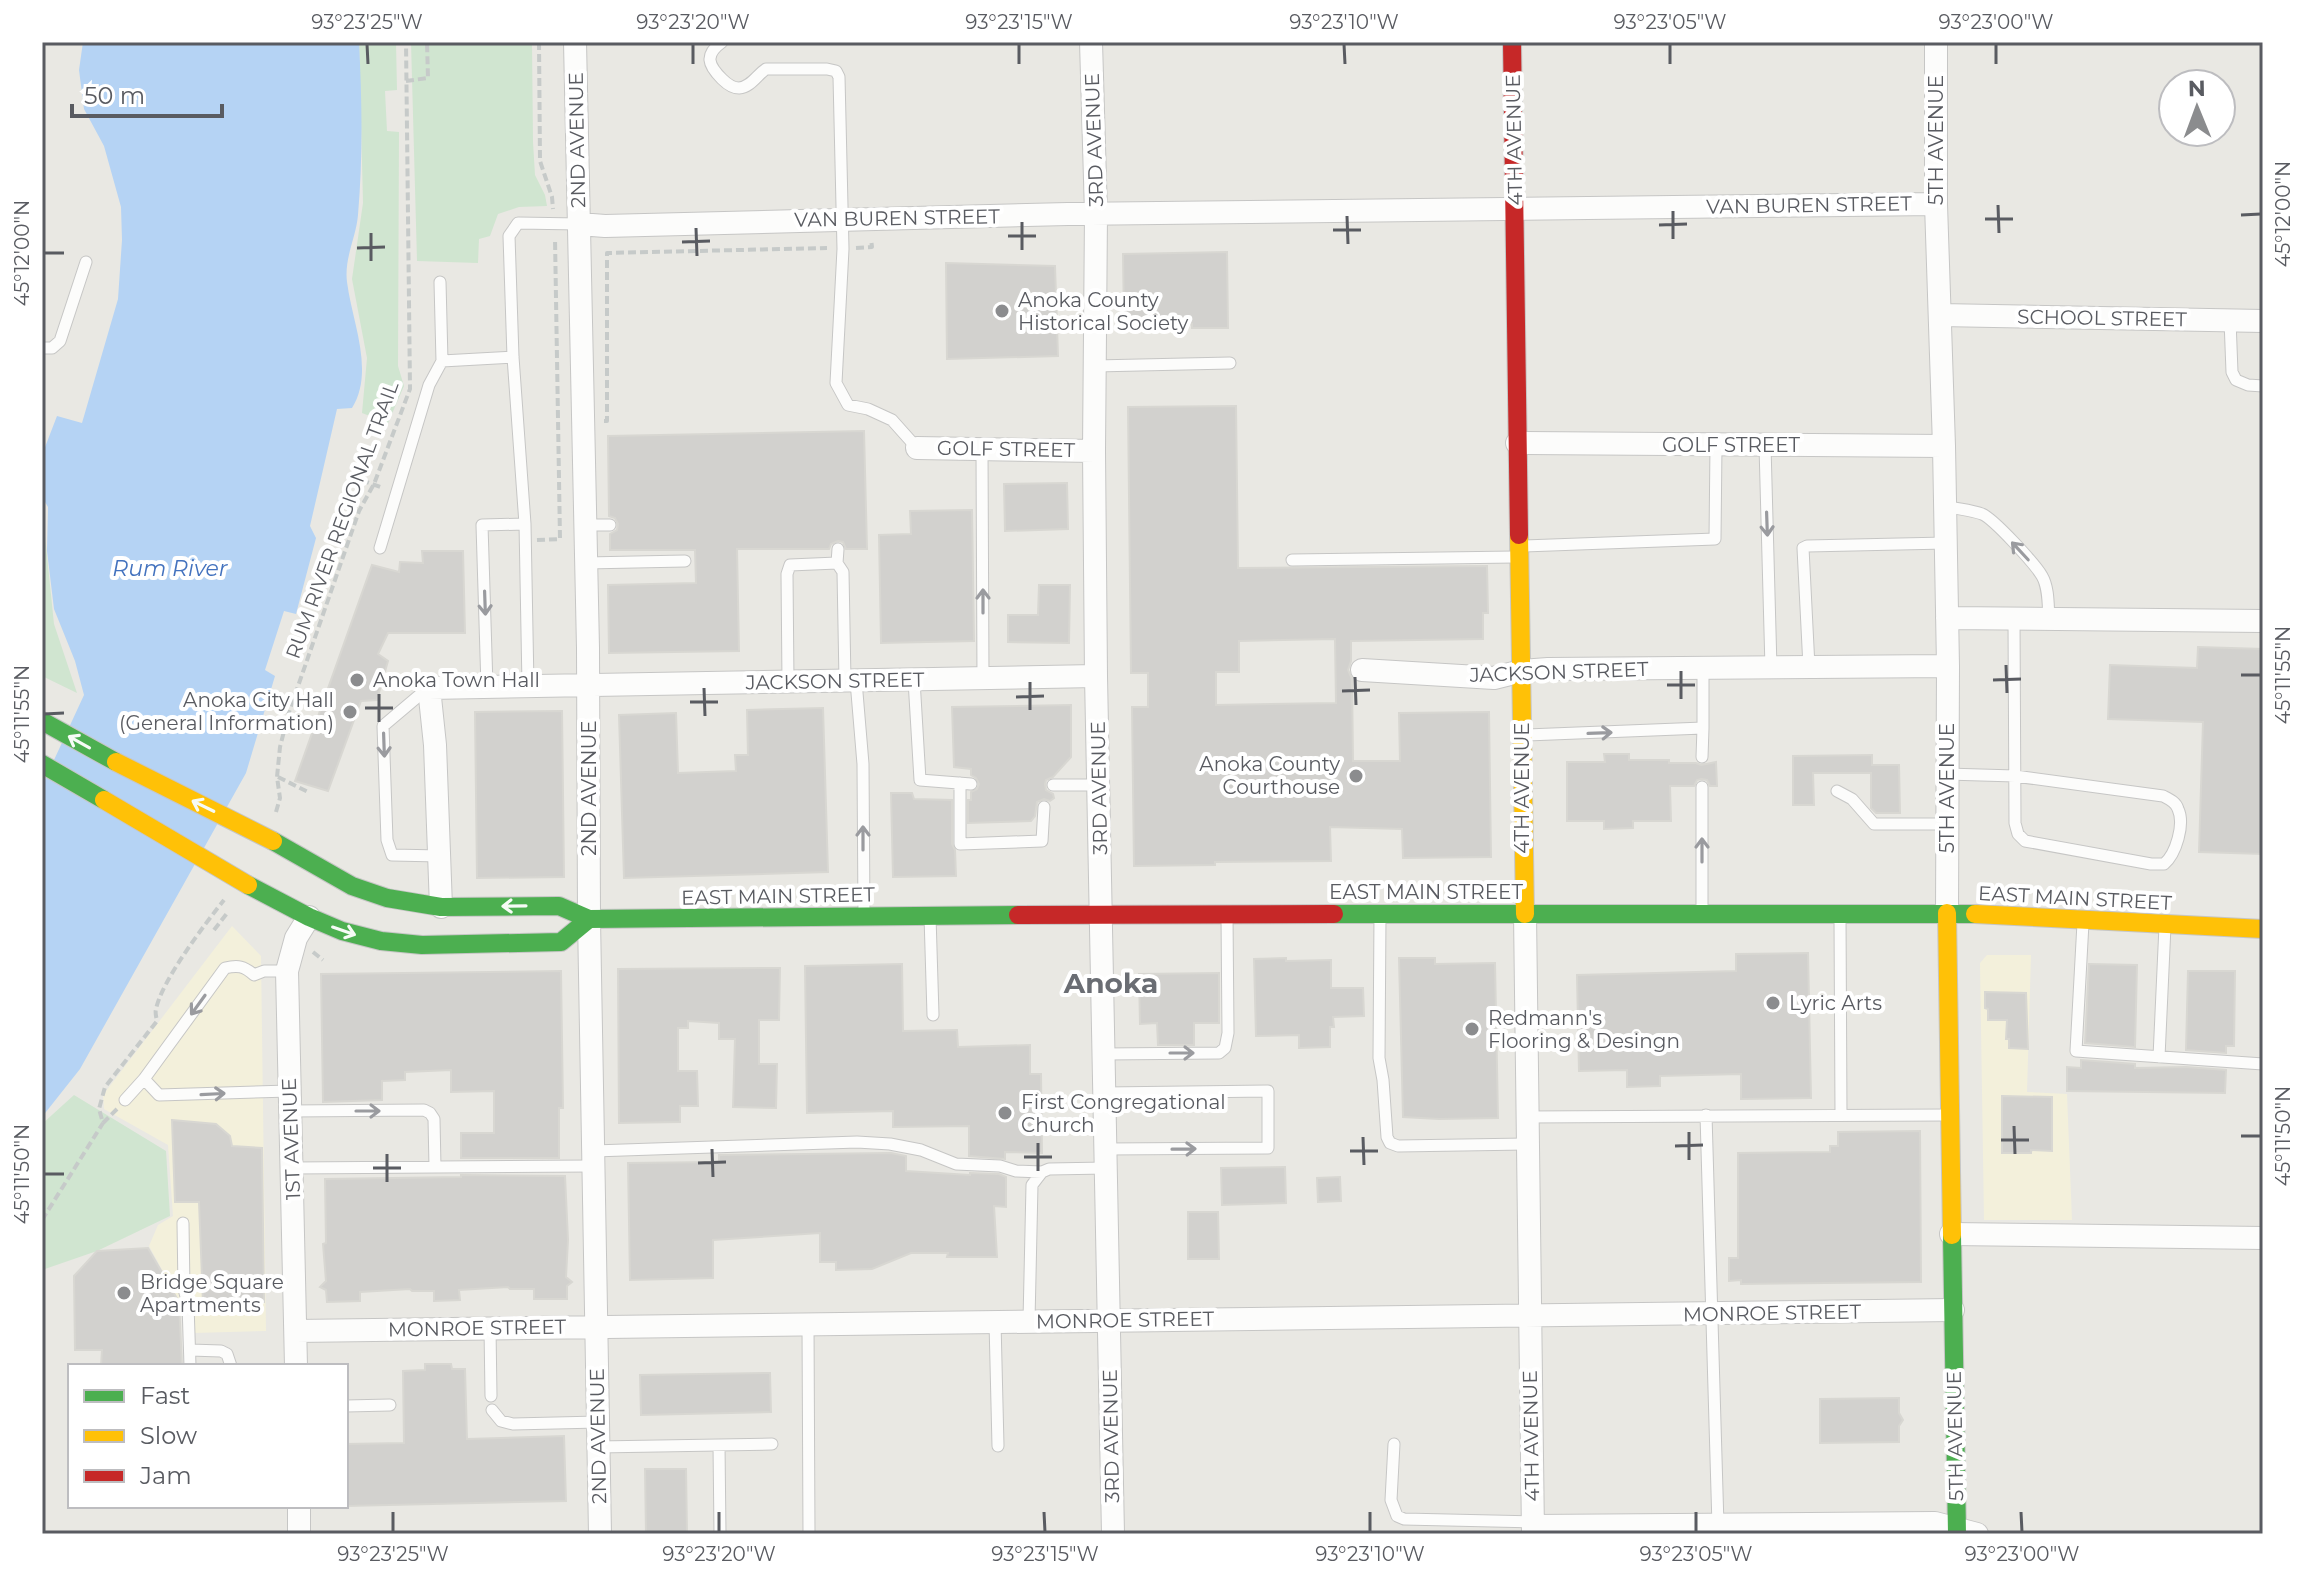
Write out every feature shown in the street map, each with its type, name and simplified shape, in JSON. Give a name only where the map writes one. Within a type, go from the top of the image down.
[{"type":"main road","name":"4TH AVENUE","points":[[1512,42],[1525,914]]},
{"type":"main road","name":"EAST MAIN STREET","points":[[42,721],[273,841],[352,886],[387,898],[441,907],[559,906],[589,919],[1102,914],[1947,913],[2263,929]]},
{"type":"main road","points":[[42,764],[248,885],[342,931],[381,941],[422,945],[561,942],[589,919]]},
{"type":"main road","name":"5TH AVENUE","points":[[1947,913],[1953,1310],[1964,1532]]},
{"type":"street","name":"2ND AVENUE","points":[[575,42],[600,1534]]},
{"type":"street","name":"3RD AVENUE","points":[[1091,42],[1096,214],[1096,676],[1113,1534]]},
{"type":"street","name":"5TH AVENUE","points":[[1936,42],[1936,204],[1948,666],[1947,913]]},
{"type":"street","name":"VAN BUREN STREET","points":[[579,224],[1936,204]]},
{"type":"street","name":"SCHOOL STREET","points":[[1940,315],[2263,321]]},
{"type":"street","name":"GOLF STREET","points":[[1517,443],[1944,446]]},
{"type":"street","name":"GOLF STREET","points":[[917,448],[1094,451]]},
{"type":"street","points":[[1947,618],[2263,621]]},
{"type":"street","name":"JACKSON STREET","points":[[1362,670],[1494,678],[1548,669],[1948,666]]},
{"type":"street","name":"JACKSON STREET","points":[[429,688],[1096,676]]},
{"type":"street","points":[[429,688],[435,745],[441,907]]},
{"type":"street","name":"4TH AVENUE","points":[[1525,914],[1533,1527]]},
{"type":"street","name":"1ST AVENUE","points":[[296,1364],[287,971],[296,938],[309,917]]},
{"type":"street","points":[[1951,1234],[2263,1238]]},
{"type":"street","name":"MONROE STREET","points":[[296,1331],[1953,1310]]},
{"type":"street","points":[[299,1508],[299,1534]]},
{"type":"street","points":[[1533,1527],[1935,1523],[1964,1532]]},
{"type":"lane","points":[[722,42],[713,49],[711,68],[729,86],[739,88],[750,84],[766,69],[827,69],[836,71],[839,77],[843,219],[836,383],[848,405],[868,409],[892,420],[917,448]]},
{"type":"lane","points":[[528,686],[526,539],[513,357],[509,236],[518,223],[579,224]]},
{"type":"lane","points":[[42,348],[52,348],[60,341],[86,262]]},
{"type":"lane","points":[[380,548],[429,385],[442,361],[440,282]]},
{"type":"lane","points":[[2230,320],[2232,372],[2236,380],[2263,386]]},
{"type":"lane","points":[[442,361],[513,357]]},
{"type":"lane","points":[[1095,366],[1230,363]]},
{"type":"lane","points":[[1292,560],[1494,559],[1520,552],[1715,539],[1716,445]]},
{"type":"lane","points":[[1765,446],[1771,668]]},
{"type":"lane","points":[[982,449],[983,679]]},
{"type":"lane","points":[[1945,506],[1988,518],[2024,554],[2046,586],[2049,619]]},
{"type":"lane","points":[[487,687],[482,525],[525,524]]},
{"type":"lane","points":[[585,525],[610,525]]},
{"type":"lane","points":[[1809,667],[1803,548],[1946,543]]},
{"type":"lane","points":[[838,549],[837,563],[843,572],[851,681],[863,764],[864,916]]},
{"type":"lane","points":[[585,563],[685,561]]},
{"type":"lane","points":[[788,682],[787,574],[790,565],[837,563]]},
{"type":"lane","points":[[1947,774],[2015,776],[2163,796],[2178,809],[2180,820],[2170,859],[2164,864],[2151,864],[2025,841],[2018,834],[2015,823],[2015,776],[2014,619]]},
{"type":"lane","points":[[1702,757],[1703,668]]},
{"type":"lane","points":[[914,680],[920,780],[966,783],[960,844],[1042,841],[1044,807]]},
{"type":"lane","points":[[429,688],[383,726],[387,840],[392,855],[440,856]]},
{"type":"lane","points":[[1522,735],[1703,728]]},
{"type":"lane","points":[[1053,785],[1099,785]]},
{"type":"lane","points":[[1702,787],[1702,914]]},
{"type":"lane","points":[[1837,791],[1852,799],[1874,824],[1947,824]]},
{"type":"lane","points":[[1840,913],[1841,1115]]},
{"type":"lane","points":[[1104,1054],[1219,1053],[1225,1048],[1228,1033],[1227,914]]},
{"type":"lane","points":[[1380,914],[1379,1058],[1390,1143],[1398,1146],[1527,1144]]},
{"type":"lane","points":[[930,916],[933,1015]]},
{"type":"lane","points":[[2083,920],[2076,1051],[2263,1064]]},
{"type":"lane","points":[[2159,1057],[2165,924]]},
{"type":"lane","points":[[125,1100],[144,1079],[225,968],[236,965],[254,975],[264,971],[287,971]]},
{"type":"lane","points":[[144,1079],[159,1095],[424,1110],[434,1119],[435,1167]]},
{"type":"lane","points":[[292,1168],[435,1167],[857,1142],[921,1150],[956,1164],[1042,1172],[1106,1158],[1268,1148],[1268,1091],[1105,1093]]},
{"type":"lane","points":[[1706,1115],[1718,1526]]},
{"type":"lane","points":[[1526,1117],[1949,1115]]},
{"type":"lane","points":[[1029,1321],[1032,1185],[1042,1172]]},
{"type":"lane","points":[[183,1223],[190,1364]]},
{"type":"lane","points":[[995,1322],[998,1446]]},
{"type":"lane","points":[[808,1324],[809,1534]]},
{"type":"lane","points":[[490,1328],[491,1396]]},
{"type":"lane","points":[[190,1350],[221,1351],[227,1354],[230,1364]]},
{"type":"lane","points":[[348,1406],[390,1405]]},
{"type":"lane","points":[[492,1410],[501,1421],[513,1424],[598,1422]]},
{"type":"lane","points":[[598,1447],[772,1444]]},
{"type":"lane","points":[[1394,1444],[1391,1500],[1397,1516],[1404,1519],[1533,1527]]},
{"type":"lane","points":[[719,1445],[720,1534]]},
{"type":"path","name":"RUM RIVER REGIONAL TRAIL","points":[[276,812],[280,798],[277,777],[280,747],[307,659],[359,511],[374,484],[410,389],[406,42]]},
{"type":"path","points":[[406,81],[428,78],[427,42]]},
{"type":"path","points":[[539,42],[540,161],[552,197]]},
{"type":"path","points":[[526,539],[560,539],[555,243]]},
{"type":"path","points":[[607,421],[607,253],[828,248]]},
{"type":"path","points":[[350,476],[374,484]]},
{"type":"path","points":[[277,777],[308,792]]},
{"type":"path","points":[[103,1123],[99,1109],[105,1087],[157,1021],[155,1011],[167,985],[225,898]]},
{"type":"path","points":[[214,930],[228,912]]},
{"type":"path","points":[[42,1220],[103,1123],[125,1100]]},
{"type":"shaded area","points":[[232,926],[261,956],[266,1331],[193,1333],[192,1307],[182,1306],[149,1246],[158,1225],[173,1216],[168,1145],[104,1109],[103,1095]]},
{"type":"shaded area","points":[[1987,955],[2031,955],[2027,1092],[2067,1094],[2072,1220],[1984,1220],[1980,963]]},
{"type":"green space","points":[[359,42],[396,42],[397,90],[385,91],[387,131],[399,132],[398,366],[404,386],[388,423],[362,413],[367,358],[352,279],[363,203]]},
{"type":"green space","points":[[411,42],[532,42],[535,175],[547,206],[519,207],[498,214],[490,236],[479,239],[478,263],[417,261]]},
{"type":"green space","points":[[42,507],[54,624],[77,693],[42,676]]},
{"type":"green space","points":[[74,1095],[166,1151],[170,1216],[97,1251],[42,1270],[42,1124]]},
{"type":"water","name":"Rum River","points":[[83,42],[359,42],[362,128],[360,193],[347,282],[360,346],[362,378],[352,408],[337,409],[310,526],[316,538],[296,614],[284,611],[265,670],[275,676],[246,773],[80,1069],[42,1117],[42,786],[84,695],[75,661],[54,609],[47,551],[48,507],[42,497],[42,455],[57,416],[82,423],[118,299],[122,240],[121,207],[104,146],[84,109],[79,70]]},
{"type":"building","points":[[1227,252],[1228,328],[1192,328],[1192,324],[1158,325],[1158,321],[1124,322],[1123,254]]},
{"type":"building","name":"Anoka County Historical Society","points":[[946,263],[1055,266],[1058,356],[947,359]]},
{"type":"building","points":[[1236,406],[1238,568],[1487,566],[1488,613],[1483,613],[1483,639],[1351,641],[1348,670],[1352,679],[1353,761],[1400,761],[1399,713],[1489,712],[1491,857],[1403,858],[1402,829],[1330,827],[1331,861],[1134,866],[1132,707],[1148,707],[1148,673],[1131,673],[1128,407]],"holes":[[[1335,639],[1336,703],[1216,705],[1216,672],[1239,672],[1239,641]]]},
{"type":"building","points":[[864,431],[867,549],[846,549],[843,542],[838,541],[831,544],[829,549],[737,549],[739,651],[609,653],[608,585],[696,583],[695,550],[610,550],[610,534],[617,530],[618,524],[615,518],[609,516],[608,436]]},
{"type":"building","points":[[1067,483],[1068,529],[1005,531],[1004,484]]},
{"type":"building","points":[[972,510],[974,641],[881,643],[879,535],[911,534],[910,511]]},
{"type":"building","name":"Anoka Town Hall","points":[[422,551],[463,551],[465,633],[388,633],[378,654],[388,661],[377,700],[361,701],[328,791],[295,781],[372,565],[399,572],[400,562],[423,563]]},
{"type":"building","points":[[1039,585],[1070,585],[1069,643],[1008,642],[1008,615],[1038,615]]},
{"type":"building","points":[[2198,647],[2263,649],[2263,854],[2199,852],[2203,722],[2108,719],[2110,665],[2197,668]]},
{"type":"building","points":[[1071,705],[1071,757],[1045,784],[1046,790],[1054,798],[1037,802],[1031,821],[968,823],[968,800],[971,800],[971,792],[979,784],[971,775],[971,769],[954,767],[952,707]]},
{"type":"building","points":[[823,708],[828,872],[624,878],[619,715],[676,713],[678,773],[736,771],[735,755],[748,755],[747,710]]},
{"type":"building","points":[[562,711],[564,877],[477,878],[475,712]]},
{"type":"building","points":[[1604,754],[1629,754],[1629,760],[1669,760],[1669,763],[1701,765],[1716,762],[1717,786],[1710,786],[1707,780],[1701,779],[1694,786],[1670,786],[1671,821],[1633,821],[1633,828],[1604,829],[1604,821],[1567,821],[1567,762],[1605,762]]},
{"type":"building","points":[[1872,755],[1872,765],[1899,765],[1900,813],[1876,813],[1871,808],[1871,773],[1813,773],[1814,805],[1793,805],[1793,756]]},
{"type":"building","points":[[891,793],[912,793],[914,799],[952,800],[956,876],[893,877]]},
{"type":"building","points":[[1808,953],[1811,1098],[1741,1099],[1741,1074],[1660,1076],[1660,1086],[1627,1087],[1627,1070],[1579,1071],[1577,975],[1736,971],[1736,954]]},
{"type":"building","points":[[1286,958],[1286,961],[1331,960],[1331,988],[1363,988],[1364,1016],[1333,1017],[1330,1047],[1299,1048],[1299,1035],[1256,1036],[1254,959]]},
{"type":"building","points":[[1399,958],[1435,958],[1435,964],[1495,963],[1498,1118],[1403,1117]]},
{"type":"building","points":[[902,964],[903,1031],[957,1030],[958,1047],[1030,1045],[1030,1074],[1041,1074],[1042,1153],[1005,1152],[1005,1159],[969,1156],[969,1126],[893,1127],[893,1111],[807,1113],[805,966]]},
{"type":"building","points":[[2089,964],[2137,965],[2135,1047],[2085,1043]]},
{"type":"building","points":[[780,968],[779,1020],[759,1020],[759,1064],[777,1064],[776,1108],[733,1107],[735,1039],[719,1039],[719,1023],[688,1021],[688,1028],[678,1028],[678,1071],[697,1071],[698,1106],[680,1106],[680,1122],[619,1123],[618,969]]},
{"type":"building","points":[[561,971],[563,1108],[559,1108],[559,1158],[461,1158],[461,1133],[494,1133],[494,1091],[451,1092],[451,1070],[405,1072],[405,1080],[382,1081],[382,1100],[323,1102],[321,974]]},
{"type":"building","points":[[2188,971],[2235,971],[2234,1046],[2226,1046],[2226,1053],[2186,1050]]},
{"type":"building","points":[[1219,973],[1219,1023],[1194,1023],[1194,1045],[1158,1045],[1157,1023],[1140,1024],[1139,974]]},
{"type":"building","points":[[1985,992],[2026,993],[2028,1049],[2009,1048],[2007,1020],[1988,1020]]},
{"type":"building","points":[[2081,1060],[2135,1064],[2135,1068],[2226,1070],[2225,1093],[2067,1091],[2067,1067],[2081,1068]]},
{"type":"building","points":[[2002,1096],[2052,1097],[2052,1151],[2002,1153]]},
{"type":"building","points":[[172,1120],[216,1124],[230,1136],[232,1146],[262,1148],[264,1302],[203,1303],[199,1202],[175,1202]]},
{"type":"building","points":[[1920,1131],[1921,1282],[1741,1284],[1741,1280],[1729,1281],[1729,1258],[1738,1258],[1738,1153],[1830,1152],[1830,1146],[1838,1146],[1838,1132]]},
{"type":"building","points":[[891,1153],[906,1156],[906,1171],[999,1174],[1006,1177],[1006,1207],[994,1206],[997,1257],[911,1253],[872,1269],[836,1270],[836,1262],[820,1262],[820,1233],[713,1240],[713,1278],[630,1280],[628,1163],[719,1162],[719,1155]]},
{"type":"building","points":[[1285,1167],[1286,1203],[1222,1205],[1221,1168]]},
{"type":"building","points":[[565,1176],[566,1277],[572,1282],[567,1286],[567,1299],[534,1299],[534,1289],[508,1287],[459,1290],[460,1300],[434,1301],[434,1291],[410,1289],[360,1292],[360,1301],[327,1302],[326,1290],[320,1287],[326,1281],[323,1244],[326,1243],[325,1179]]},
{"type":"building","points":[[1340,1177],[1341,1201],[1318,1202],[1317,1178]]},
{"type":"building","points":[[1188,1212],[1218,1212],[1219,1259],[1188,1259]]},
{"type":"building","name":"Bridge Square Apartments","points":[[148,1248],[179,1302],[182,1364],[101,1364],[102,1350],[75,1350],[74,1276],[97,1251]]},
{"type":"building","points":[[425,1364],[451,1364],[452,1369],[465,1369],[467,1439],[564,1436],[566,1501],[348,1506],[348,1444],[404,1443],[403,1371],[425,1370]]},
{"type":"building","points":[[770,1373],[771,1412],[641,1415],[640,1375]]},
{"type":"building","points":[[1899,1398],[1899,1413],[1903,1420],[1899,1426],[1899,1442],[1820,1443],[1820,1399]]},
{"type":"building","points":[[645,1469],[686,1469],[687,1534],[646,1534]]},
{"type":"traffic: fast","points":[[42,721],[116,762]]},
{"type":"traffic: fast","points":[[42,764],[104,800]]},
{"type":"traffic: fast","points":[[273,841],[352,886],[387,898],[441,907],[559,906],[589,919],[1018,915]]},
{"type":"traffic: fast","points":[[248,885],[342,931],[381,941],[422,945],[561,942],[589,919]]},
{"type":"traffic: fast","points":[[1334,914],[1975,914]]},
{"type":"traffic: fast","points":[[1952,1235],[1957,1534]]},
{"type":"traffic: slow","points":[[1519,535],[1525,914]]},
{"type":"traffic: slow","points":[[116,762],[273,841]]},
{"type":"traffic: slow","points":[[104,800],[248,885]]},
{"type":"traffic: slow","points":[[1947,913],[1952,1235]]},
{"type":"traffic: slow","points":[[1975,914],[2263,929]]},
{"type":"traffic: jam","points":[[1512,42],[1519,535]]},
{"type":"traffic: jam","points":[[1018,915],[1334,914]]},
{"type":"place","name":"Anoka County Historical Society","points":[[1002,311]]},
{"type":"place","name":"Anoka Town Hall","points":[[357,680]]},
{"type":"place","name":"Anoka City Hall (General Information)","points":[[350,712]]},
{"type":"place","name":"Anoka County Courthouse","points":[[1356,776]]},
{"type":"place","name":"Lyric Arts","points":[[1773,1003]]},
{"type":"place","name":"Redmann's Flooring & Desingn","points":[[1472,1029]]},
{"type":"place","name":"First Congregational Church","points":[[1005,1113]]},
{"type":"place","name":"Bridge Square Apartments","points":[[124,1293]]},
{"type":"district","name":"Anoka","points":[[1111,983]]}]
